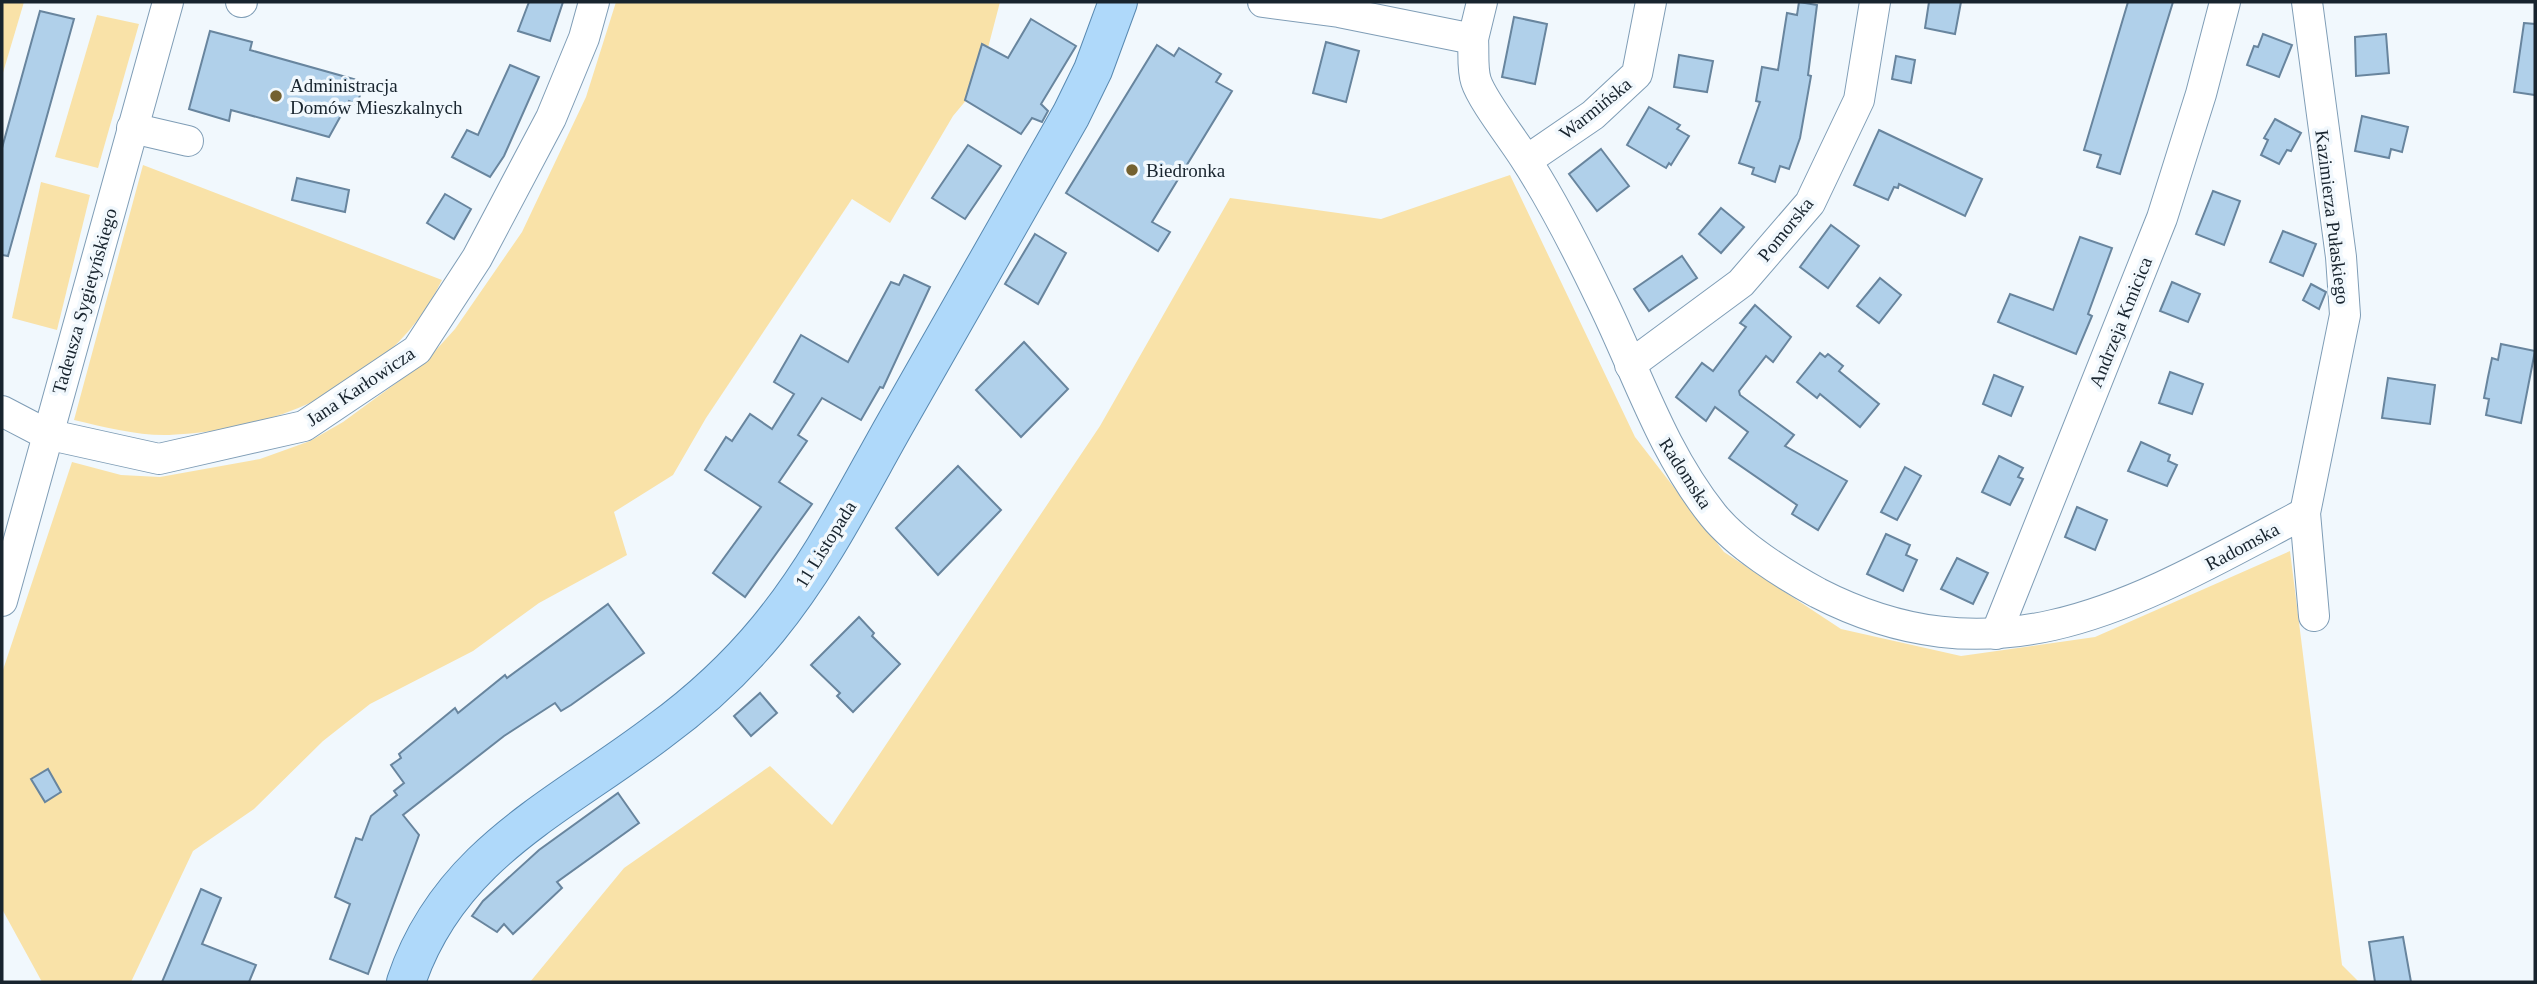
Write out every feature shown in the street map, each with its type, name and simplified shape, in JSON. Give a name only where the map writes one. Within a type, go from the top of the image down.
[{"type":"main road","name":"11 Listopada","points":[[406,982],[440,914],[484,858],[524,824],[657,734],[696,702],[746,654],[786,606],[840,523],[1071,115],[1098,58],[1118,2]]},
{"type":"street","name":"Tadeusza Sygietyńskiego","points":[[2,601],[46,434],[168,2]]},
{"type":"street","name":"Jana Karłowicza","points":[[2,411],[46,434],[159,459],[304,426],[417,350],[477,258],[551,118],[584,37],[594,2]]},
{"type":"street","points":[[1263,2],[1339,12],[1473,40]]},
{"type":"street","name":"Radomska","points":[[1482,2],[1473,40],[1476,82],[1527,160],[1601,298],[1662,439],[1714,517],[1780,573],[1849,608],[1927,631],[1996,635],[2109,611],[2172,583],[2305,513]]},
{"type":"street","name":"Warmińska","points":[[1527,160],[1593,115],[1637,74],[1651,2]]},
{"type":"street","name":"Pomorska","points":[[1630,365],[1741,283],[1810,203],[1859,100],[1875,2]]},
{"type":"street","name":"Andrzeja Kmicica","points":[[1996,635],[2162,218],[2225,2]]},
{"type":"street","name":"Kazimierza Pułaskiego","points":[[2307,2],[2341,257],[2345,315],[2305,513],[2314,617]]},
{"type":"street","points":[[132,128],[188,141]]},
{"type":"shaded area","points":[[2,2],[24,2],[2,76]]},
{"type":"shaded area","points":[[616,2],[1000,2],[978,86],[953,116],[890,223],[852,199],[706,418],[673,475],[614,512],[627,555],[539,603],[473,651],[370,704],[323,741],[254,809],[193,851],[131,982],[42,982],[2,909],[2,673],[72,462],[121,475],[160,477],[260,459],[310,441],[343,422],[425,362],[455,329],[522,232],[586,97]]},
{"type":"shaded area","points":[[97,15],[139,24],[98,168],[55,157]]},
{"type":"shaded area","points":[[143,165],[442,280],[421,316],[394,347],[363,373],[328,394],[290,411],[251,423],[169,435],[134,433],[74,420]]},
{"type":"shaded area","points":[[1510,175],[1635,437],[1724,552],[1841,629],[1961,656],[2095,637],[2290,551],[2342,965],[2359,982],[530,982],[624,868],[770,766],[832,825],[1100,426],[1230,198],[1381,219]]},
{"type":"shaded area","points":[[41,182],[90,195],[57,330],[12,318]]},
{"type":"building","points":[[529,2],[563,2],[550,41],[518,31]]},
{"type":"building","points":[[1799,2],[1817,5],[1808,75],[1811,76],[1800,138],[1789,169],[1780,166],[1775,182],[1752,174],[1754,168],[1739,163],[1760,102],[1756,101],[1762,67],[1778,70],[1787,13],[1797,15]]},
{"type":"building","points":[[1929,2],[1961,2],[1955,34],[1925,28]]},
{"type":"building","points":[[2128,2],[2173,2],[2120,174],[2097,167],[2101,155],[2084,150]]},
{"type":"building","points":[[40,11],[74,19],[8,256],[2,255],[2,148]]},
{"type":"building","points":[[1514,17],[1547,24],[1535,84],[1502,77]]},
{"type":"building","points":[[1031,19],[1076,46],[1041,104],[1048,111],[1042,122],[1032,118],[1021,134],[965,100],[982,44],[1008,58]]},
{"type":"building","points":[[2524,23],[2535,24],[2535,95],[2514,92]]},
{"type":"building","name":"Administracja Domów Mieszkalnych","points":[[210,31],[252,42],[250,50],[364,82],[357,105],[349,101],[329,137],[231,110],[229,121],[189,109]]},
{"type":"building","points":[[2263,34],[2292,45],[2279,77],[2247,65],[2254,46],[2258,47]]},
{"type":"building","points":[[2386,34],[2389,73],[2356,76],[2355,37]]},
{"type":"building","points":[[1326,42],[1359,51],[1346,102],[1313,93]]},
{"type":"building","name":"Biedronka","points":[[1157,45],[1174,56],[1179,48],[1221,74],[1216,82],[1232,91],[1152,222],[1170,232],[1158,251],[1066,193]]},
{"type":"building","points":[[1679,55],[1713,61],[1707,92],[1674,87]]},
{"type":"building","points":[[1896,56],[1915,60],[1911,83],[1892,79]]},
{"type":"building","points":[[510,65],[539,77],[504,156],[490,177],[452,157],[467,130],[478,135]]},
{"type":"building","points":[[1649,107],[1680,125],[1677,129],[1689,136],[1671,165],[1669,163],[1666,168],[1627,145]]},
{"type":"building","points":[[2362,116],[2408,127],[2402,152],[2391,149],[2389,158],[2355,151]]},
{"type":"building","points":[[2275,119],[2301,133],[2291,151],[2287,150],[2279,164],[2261,155],[2268,140],[2264,138]]},
{"type":"building","points":[[1879,130],[1982,179],[1965,216],[1899,184],[1898,188],[1894,187],[1888,200],[1854,185]]},
{"type":"building","points":[[968,145],[1001,166],[965,219],[932,198]]},
{"type":"building","points":[[1601,149],[1629,186],[1597,211],[1569,174]]},
{"type":"building","points":[[297,178],[349,190],[345,212],[292,200]]},
{"type":"building","points":[[2213,191],[2240,201],[2224,245],[2196,234]]},
{"type":"building","points":[[445,194],[471,209],[454,239],[427,223]]},
{"type":"building","points":[[1721,208],[1744,227],[1721,253],[1699,234]]},
{"type":"building","points":[[1831,225],[1859,246],[1828,288],[1800,267]]},
{"type":"building","points":[[2283,231],[2316,244],[2303,276],[2270,262]]},
{"type":"building","points":[[1035,234],[1066,253],[1038,304],[1005,284]]},
{"type":"building","points":[[2080,237],[2112,248],[2088,314],[2092,316],[2076,354],[1998,322],[2010,294],[2053,310]]},
{"type":"building","points":[[1682,256],[1697,278],[1649,311],[1634,289]]},
{"type":"building","points":[[904,275],[930,287],[883,388],[880,387],[861,420],[822,398],[798,435],[807,441],[779,482],[812,504],[745,597],[713,573],[761,507],[705,470],[726,437],[732,441],[750,414],[772,429],[794,394],[774,382],[801,335],[848,362],[891,282],[899,285]]},
{"type":"building","points":[[1880,278],[1901,295],[1879,323],[1857,306]]},
{"type":"building","points":[[2172,282],[2200,294],[2188,322],[2160,311]]},
{"type":"building","points":[[2311,284],[2326,292],[2319,309],[2303,300]]},
{"type":"building","points":[[1755,305],[1791,337],[1773,362],[1766,356],[1739,391],[1740,395],[1794,435],[1785,446],[1847,481],[1818,530],[1792,514],[1797,505],[1729,458],[1748,432],[1715,407],[1706,421],[1676,397],[1702,363],[1713,371],[1746,327],[1740,323]]},
{"type":"building","points":[[1024,342],[1068,389],[1021,437],[976,390]]},
{"type":"building","points":[[2501,344],[2535,351],[2521,423],[2486,415],[2489,399],[2484,398],[2492,358],[2498,360]]},
{"type":"building","points":[[1820,353],[1825,357],[1828,354],[1843,366],[1839,371],[1879,404],[1860,427],[1820,394],[1817,398],[1797,382]]},
{"type":"building","points":[[2170,372],[2203,384],[2192,414],[2159,403]]},
{"type":"building","points":[[1994,375],[2023,387],[2011,416],[1983,404]]},
{"type":"building","points":[[2388,378],[2435,385],[2430,424],[2382,418]]},
{"type":"building","points":[[2141,442],[2170,455],[2168,461],[2177,465],[2167,486],[2128,471]]},
{"type":"building","points":[[1999,456],[2023,468],[2018,477],[2023,479],[2010,505],[1982,492]]},
{"type":"building","points":[[958,466],[1001,510],[938,575],[896,528]]},
{"type":"building","points":[[1905,467],[1921,476],[1897,520],[1881,512]]},
{"type":"building","points":[[2077,507],[2107,520],[2095,550],[2065,537]]},
{"type":"building","points":[[1886,534],[1910,545],[1906,555],[1917,560],[1903,591],[1867,574]]},
{"type":"building","points":[[1957,558],[1988,573],[1973,604],[1941,589]]},
{"type":"building","points":[[608,604],[644,653],[561,711],[555,703],[504,736],[403,815],[419,835],[368,974],[330,959],[350,904],[335,897],[356,838],[362,840],[371,816],[397,795],[394,791],[404,783],[391,765],[401,758],[399,754],[455,708],[458,713],[505,675],[507,678]]},
{"type":"building","points":[[859,617],[874,633],[872,636],[900,664],[853,712],[837,696],[840,693],[811,665]]},
{"type":"building","points":[[760,693],[777,713],[751,736],[734,716]]},
{"type":"building","points":[[48,769],[61,792],[45,802],[31,779]]},
{"type":"building","points":[[618,793],[639,823],[557,882],[562,888],[513,934],[504,924],[497,932],[472,916],[483,901],[539,850]]},
{"type":"building","points":[[201,889],[221,898],[202,944],[256,965],[249,982],[162,982]]},
{"type":"building","points":[[2403,937],[2411,982],[2375,982],[2369,942]]},
{"type":"place","name":"Administracja Domów Mieszkalnych","points":[[276,96]]},
{"type":"place","name":"Biedronka","points":[[1132,170]]}]
